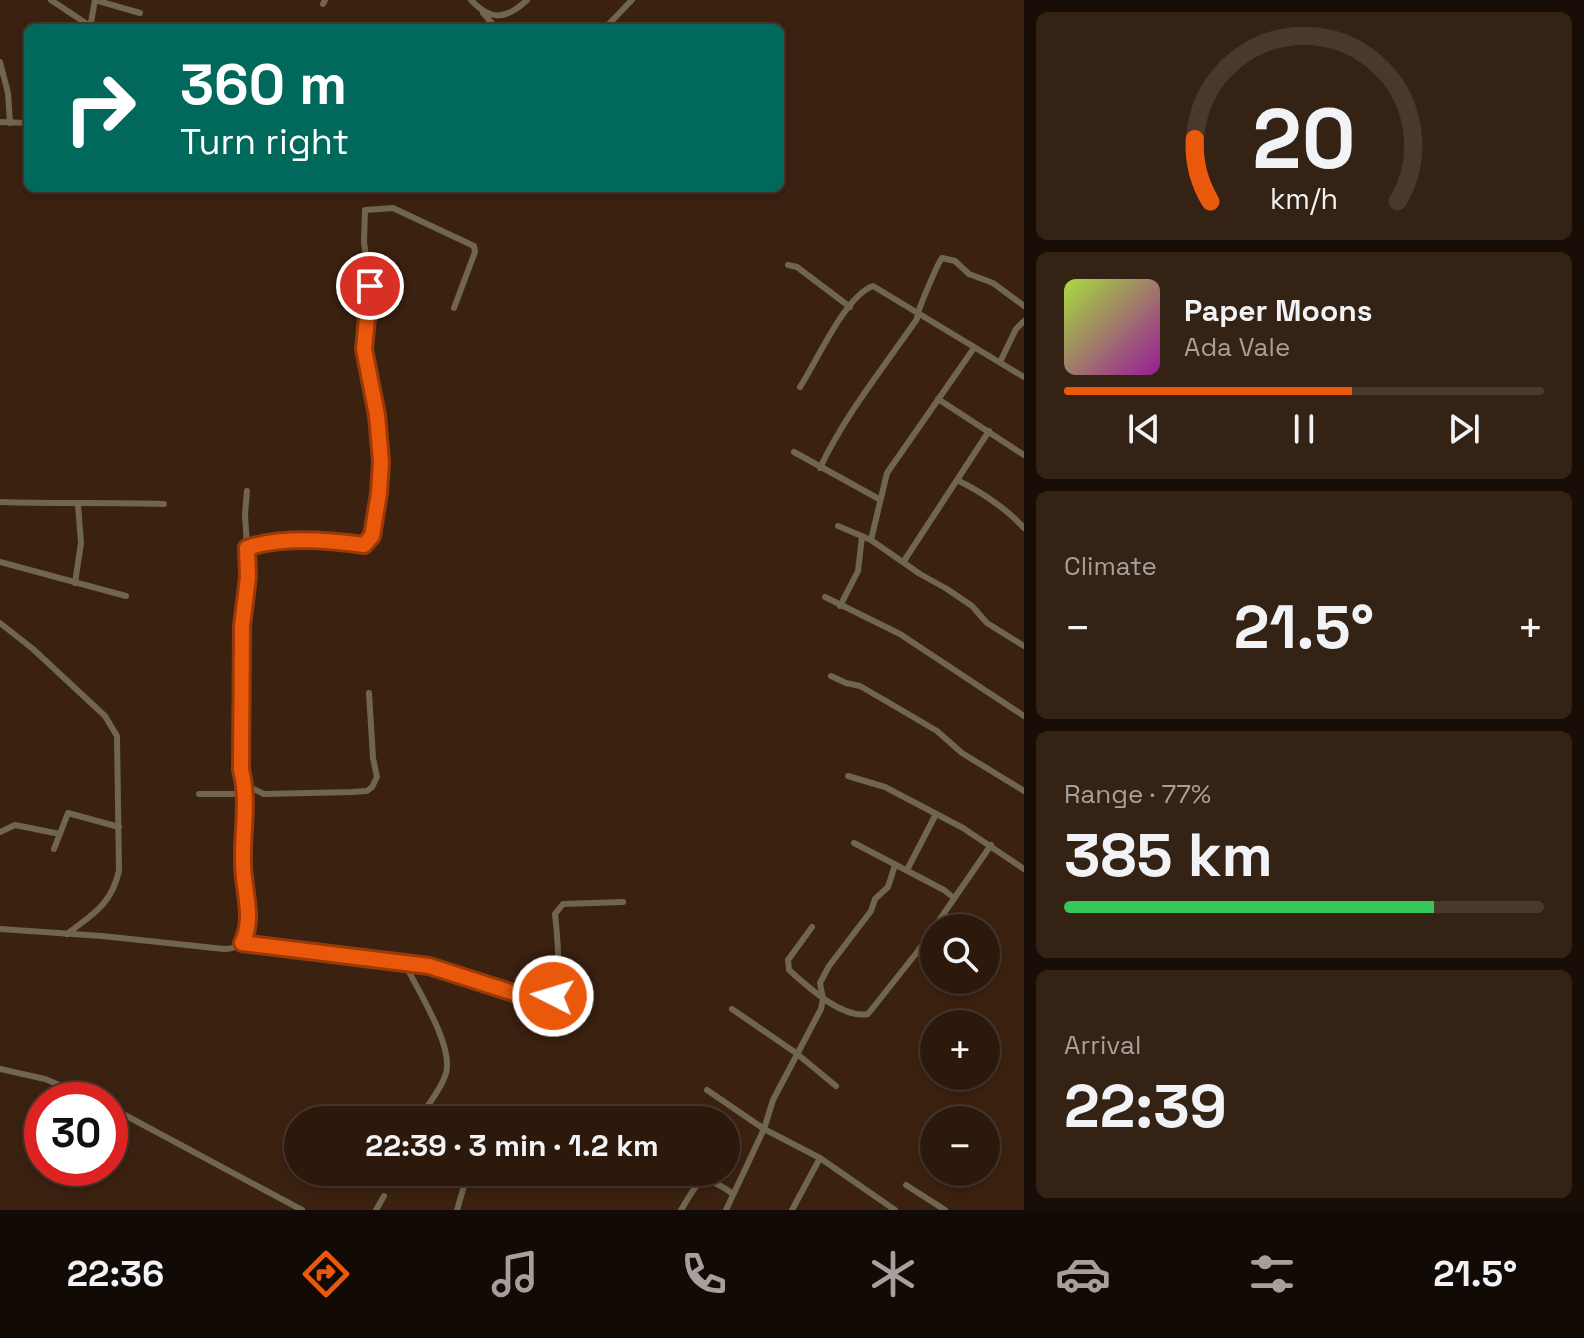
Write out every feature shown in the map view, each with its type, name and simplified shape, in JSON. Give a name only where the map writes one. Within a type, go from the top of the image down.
[{"type":"street","points":[[51,0],[86,24]]},
{"type":"street","points":[[91,24],[95,0],[140,13]]},
{"type":"street","points":[[471,0],[493,24]]},
{"type":"street","points":[[483,13],[494,16],[504,14],[517,10],[527,0]]},
{"type":"street","points":[[609,24],[632,0]]},
{"type":"street","points":[[0,62],[8,93],[10,123]]},
{"type":"street","points":[[0,122],[24,123]]},
{"type":"street","points":[[247,548],[261,544],[319,540],[364,545],[372,536],[381,462],[377,415],[364,349],[370,286],[364,242],[365,210],[393,208],[474,246],[475,252],[454,308]]},
{"type":"street","points":[[820,468],[859,400],[917,319],[916,311],[942,258],[948,258],[969,274],[993,283],[1024,306]]},
{"type":"street","points":[[788,265],[797,267],[850,307]]},
{"type":"street","points":[[800,387],[813,362],[862,290],[873,286],[1024,377]]},
{"type":"street","points":[[1000,362],[1012,336],[1024,321]]},
{"type":"street","points":[[871,540],[881,509],[879,499],[887,473],[974,348]]},
{"type":"street","points":[[938,399],[1024,455]]},
{"type":"street","points":[[904,561],[989,431]]},
{"type":"street","points":[[794,452],[879,499]]},
{"type":"street","points":[[957,480],[1016,519],[1024,528]]},
{"type":"street","points":[[0,929],[224,949],[234,949],[242,943],[247,934],[248,909],[243,864],[245,785],[241,770],[242,626],[248,577],[247,491]]},
{"type":"street","points":[[0,502],[164,504]]},
{"type":"street","points":[[75,583],[81,543],[78,505]]},
{"type":"street","points":[[838,526],[871,540],[904,561],[972,606],[987,623],[1024,646]]},
{"type":"street","points":[[840,606],[858,571],[862,537]]},
{"type":"street","points":[[0,562],[126,596]]},
{"type":"street","points":[[825,597],[900,634],[1024,716]]},
{"type":"street","points":[[0,623],[33,649],[111,725],[119,742],[119,871],[115,888],[98,911],[67,934]]},
{"type":"street","points":[[831,676],[860,686],[937,731],[962,753],[1024,791]]},
{"type":"street","points":[[245,785],[264,794],[367,791],[377,777],[369,693]]},
{"type":"street","points":[[848,776],[885,787],[991,845],[1024,869]]},
{"type":"street","points":[[199,794],[244,794]]},
{"type":"street","points":[[54,849],[68,813],[119,827]]},
{"type":"street","points":[[907,870],[936,814]]},
{"type":"street","points":[[0,832],[15,825],[60,834]]},
{"type":"street","points":[[854,843],[954,898]]},
{"type":"street","points":[[812,927],[788,960],[788,968],[823,999],[848,1014],[868,1014],[918,951],[991,845]]},
{"type":"street","points":[[726,1210],[764,1129],[773,1100],[821,1009],[820,983],[829,966],[863,923],[875,899],[888,887],[895,865]]},
{"type":"street","points":[[242,943],[429,966],[547,1001],[553,996],[557,971],[557,908],[563,904],[623,902]]},
{"type":"street","points":[[405,964],[438,1031],[447,1067],[427,1106]]},
{"type":"street","points":[[732,1009],[796,1053],[836,1086]]},
{"type":"street","points":[[0,1069],[52,1082]]},
{"type":"street","points":[[707,1090],[764,1129],[820,1158],[895,1210]]},
{"type":"street","points":[[128,1117],[302,1210]]},
{"type":"street","points":[[792,1210],[820,1158]]},
{"type":"street","points":[[681,1210],[697,1184],[704,1179],[713,1180],[733,1194]]},
{"type":"street","points":[[906,1185],[945,1210]]},
{"type":"street","points":[[457,1210],[464,1186]]},
{"type":"street","points":[[376,1210],[384,1196]]},
{"type":"route","points":[[370,286],[364,349],[377,415],[381,462],[372,536],[364,545],[319,540],[261,544],[247,548],[248,577],[242,608],[241,770],[245,785],[243,864],[248,909],[247,934],[242,943],[429,966],[539,1001],[547,1001],[553,996]]}]
